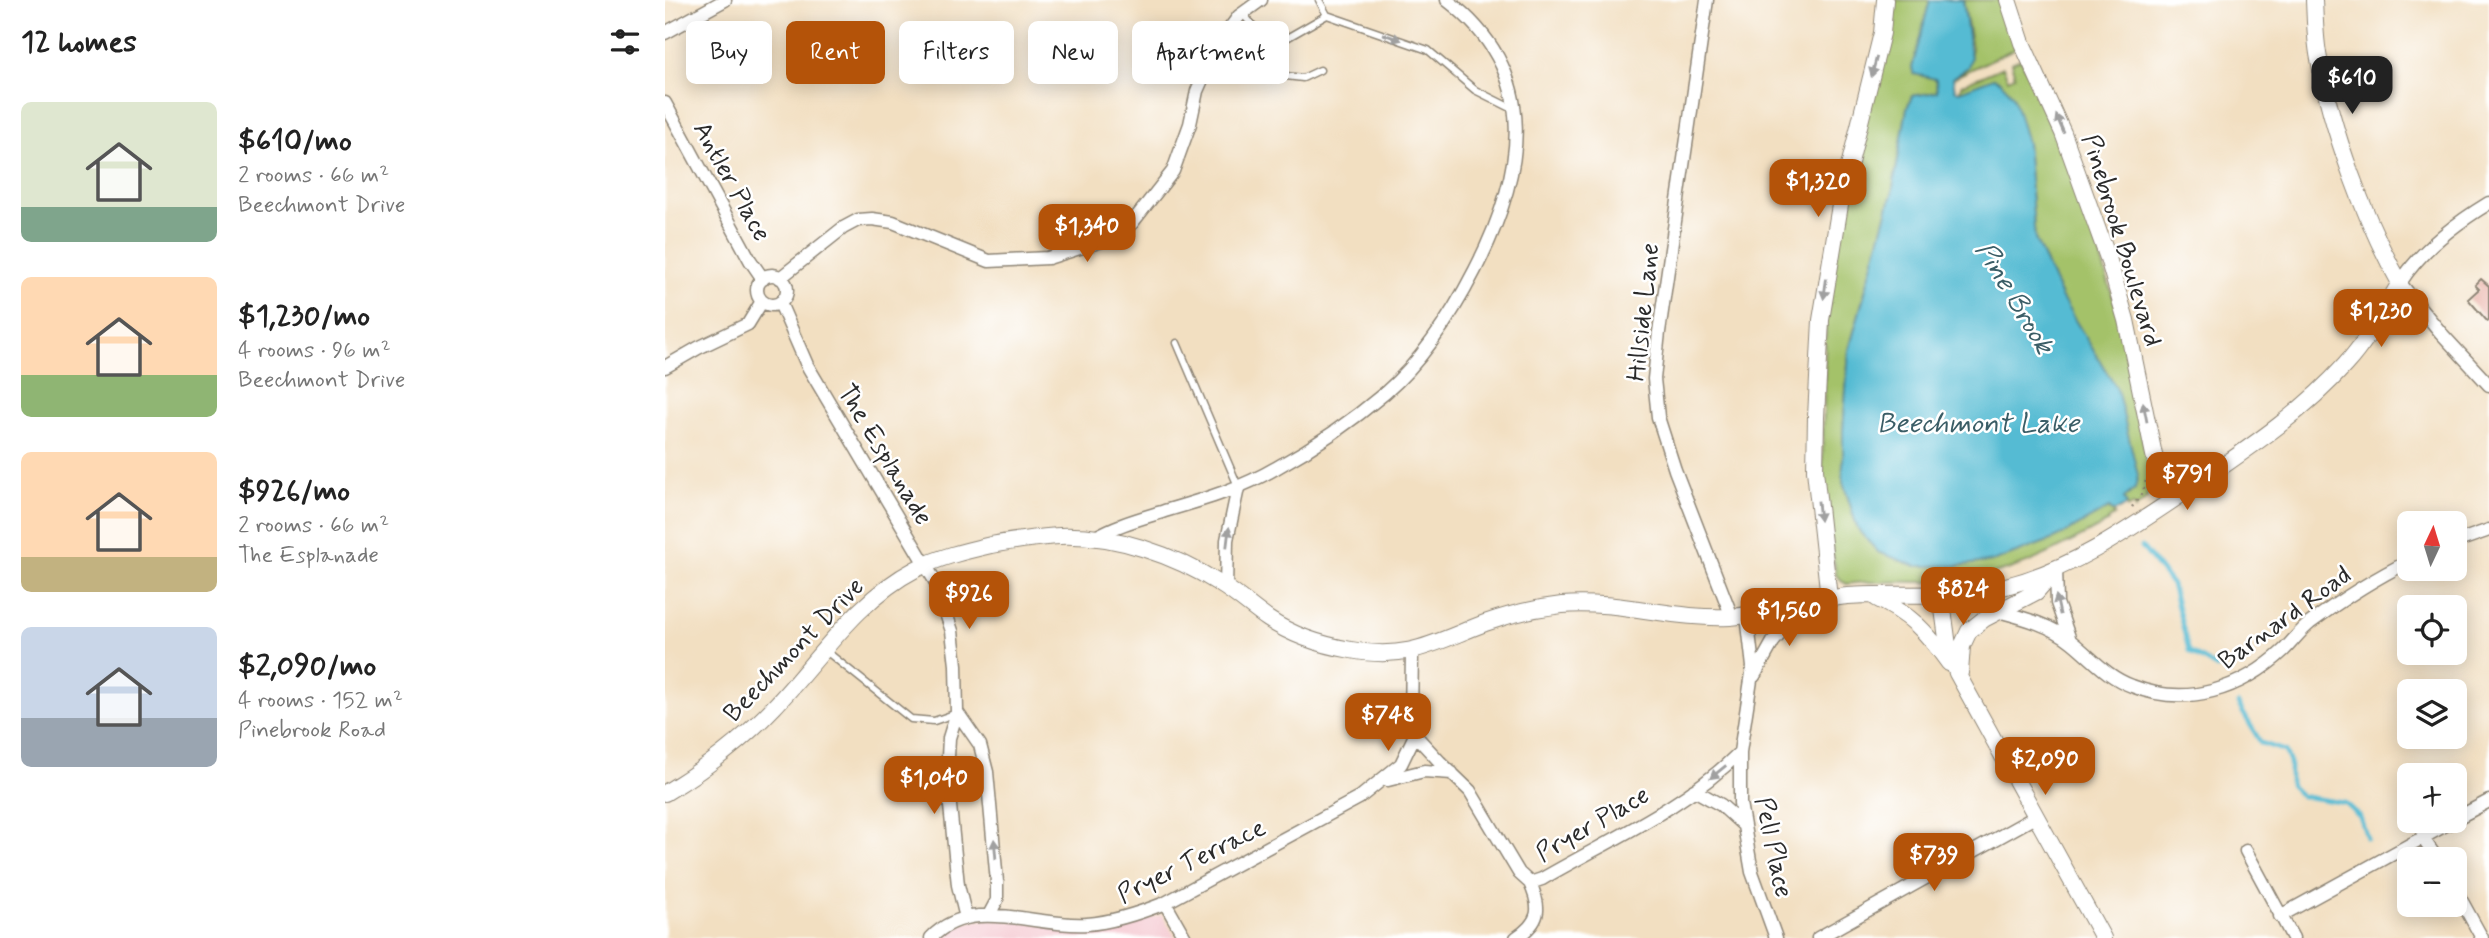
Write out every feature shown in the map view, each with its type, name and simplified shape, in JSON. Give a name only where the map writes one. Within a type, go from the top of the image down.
[{"type":"street","points":[[665,33],[725,0]]},
{"type":"street","points":[[780,303],[770,305],[758,296],[757,288],[763,279],[771,276],[780,278],[843,228],[858,220],[893,222],[989,261],[1048,258],[1111,238],[1132,223],[1173,171],[1190,124],[1197,91],[1219,43],[1243,14],[1261,0]]},
{"type":"street","points":[[1094,538],[1126,523],[1238,488],[1275,469],[1320,441],[1386,392],[1437,335],[1461,298],[1490,240],[1504,206],[1517,143],[1513,96],[1503,66],[1482,32],[1447,0]]},
{"type":"street","name":"Hillside Lane","points":[[1707,0],[1654,379],[1658,417],[1675,470],[1740,616]]},
{"type":"street","points":[[1829,598],[1815,470],[1821,320],[1841,199],[1882,33],[1885,0]]},
{"type":"street","name":"Pinebrook Boulevard","points":[[2008,0],[2022,43],[2063,133],[2108,258],[2126,320],[2154,455],[2170,501]]},
{"type":"street","points":[[2314,0],[2319,58],[2336,125],[2348,165],[2377,234],[2400,283],[2489,385]]},
{"type":"street","name":"Antler Place","points":[[665,103],[750,260],[763,279]]},
{"type":"street","points":[[2400,283],[2413,263],[2469,216],[2489,203]]},
{"type":"street","name":"The Esplanade","points":[[780,278],[787,292],[780,303],[807,365],[926,564],[935,581],[952,631],[957,712],[949,738],[947,776],[958,885],[966,918]]},
{"type":"street","name":"Beechmont Drive","points":[[665,793],[709,764],[743,737],[773,709],[842,629],[887,588],[926,564],[958,553],[1014,541],[1064,536],[1131,545],[1173,559],[1202,573],[1266,618],[1308,639],[1366,653],[1412,651],[1511,615],[1558,606],[1595,604],[1673,615],[1740,616],[1829,598],[1941,594],[2003,587],[2056,568],[2108,541],[2268,434],[2324,387],[2357,351],[2400,283]]},
{"type":"street","points":[[665,367],[748,324],[762,301]]},
{"type":"street","points":[[1226,588],[1227,540],[1238,488]]},
{"type":"street","points":[[2467,538],[2489,530]]},
{"type":"street","points":[[1958,676],[1966,636],[1977,624],[2036,592],[2056,568]]},
{"type":"street","name":"Barnard Road","points":[[2056,568],[2057,603],[2070,640]]},
{"type":"street","name":"Barnard Road","points":[[1999,611],[2032,620],[2070,640],[2101,668],[2132,687],[2169,695],[2194,695],[2223,690],[2258,671],[2308,624],[2344,599],[2397,568]]},
{"type":"street","points":[[1941,594],[1948,646],[1958,676]]},
{"type":"street","points":[[1871,595],[1895,607],[1921,626],[1958,676],[2103,938]]},
{"type":"street","name":"Pell Place","points":[[1752,680],[1773,642],[1806,602]]},
{"type":"street","name":"Pell Place","points":[[1740,616],[1753,656],[1752,680],[1740,752],[1742,824],[1772,937]]},
{"type":"street","points":[[1412,651],[1411,722],[1415,735]]},
{"type":"street","points":[[957,712],[980,745],[987,772],[997,882],[997,900],[989,915]]},
{"type":"street","name":"Pryer Place","points":[[1415,735],[1470,791],[1519,873],[1530,883],[1626,833],[1694,790],[1740,752]]},
{"type":"street","name":"Pryer Terrace","points":[[931,938],[943,926],[966,918],[989,915],[1086,924],[1131,916],[1165,903],[1333,813],[1378,784],[1401,764],[1415,735]]},
{"type":"street","name":"Pryer Terrace","points":[[1378,784],[1424,771],[1452,774]]},
{"type":"street","points":[[1694,790],[1721,806],[1742,824]]},
{"type":"street","points":[[2467,813],[2489,801]]},
{"type":"street","points":[[1818,938],[2035,817]]},
{"type":"street","points":[[2280,916],[2430,833]]},
{"type":"street","points":[[2422,837],[2429,847]]},
{"type":"street","points":[[2246,851],[2293,938]]},
{"type":"street","points":[[1516,938],[1534,923],[1538,911],[1538,900],[1530,883]]},
{"type":"street","points":[[1165,903],[1185,938]]},
{"type":"street","points":[[2467,911],[2482,938]]},
{"type":"lane","points":[[1319,0],[1327,15],[1428,50],[1475,90],[1514,109]]},
{"type":"lane","points":[[1243,14],[1249,21]]},
{"type":"lane","points":[[1289,37],[1327,15]]},
{"type":"lane","points":[[1289,76],[1303,78],[1320,70]]},
{"type":"lane","points":[[1177,342],[1238,488]]},
{"type":"lane","points":[[824,650],[911,719],[934,721],[957,712]]},
{"type":"path","points":[[2132,508],[2143,492],[2147,476]]},
{"type":"shaded area","points":[[1162,915],[1176,938],[939,938],[943,932],[966,922],[991,919],[1098,928]]},
{"type":"green space","points":[[1891,0],[1930,0],[1912,68],[1914,74],[1936,79],[1937,92],[1912,96],[1907,108],[1892,194],[1849,350],[1843,430],[1843,482],[1858,529],[1878,552],[1916,566],[1955,566],[1995,561],[2056,538],[2109,508],[2115,515],[2109,522],[2035,560],[1997,573],[1954,581],[1846,584],[1836,575],[1822,482],[1826,319],[1839,235]]},
{"type":"green space","points":[[1963,0],[2003,0],[2018,47],[1953,78],[1968,67],[1972,48]]},
{"type":"green space","points":[[2021,59],[2078,184],[2117,310],[2150,475],[2147,498],[2135,509],[2133,505],[2128,508],[2124,498],[2135,489],[2061,297],[2035,239],[2027,143],[1960,91],[1961,85],[2003,67],[2008,79],[2015,76],[2011,63]]},
{"type":"water","name":"Beechmont Lake","points":[[1930,0],[1963,0],[1971,58],[1968,67],[1953,78],[1955,90],[1960,91],[1993,78],[2000,81],[2013,95],[2027,143],[2035,239],[2061,297],[2117,389],[2138,475],[2135,489],[2124,498],[2127,505],[2114,512],[2109,508],[2056,538],[1995,561],[1955,566],[1916,566],[1878,552],[1858,530],[1843,482],[1843,430],[1849,350],[1892,194],[1907,108],[1912,96],[1937,92],[1936,79],[1914,74],[1912,68]]},
{"type":"building","points":[[2481,279],[2489,286],[2487,321],[2468,299],[2479,289],[2475,285]]},
{"type":"waterway","name":"Pine Brook","points":[[2142,547],[2172,585],[2189,651],[2217,668]]},
{"type":"waterway","name":"Pine Brook","points":[[2238,704],[2261,743],[2285,751],[2290,763],[2290,785],[2301,796],[2345,803],[2360,817],[2367,838]]}]
